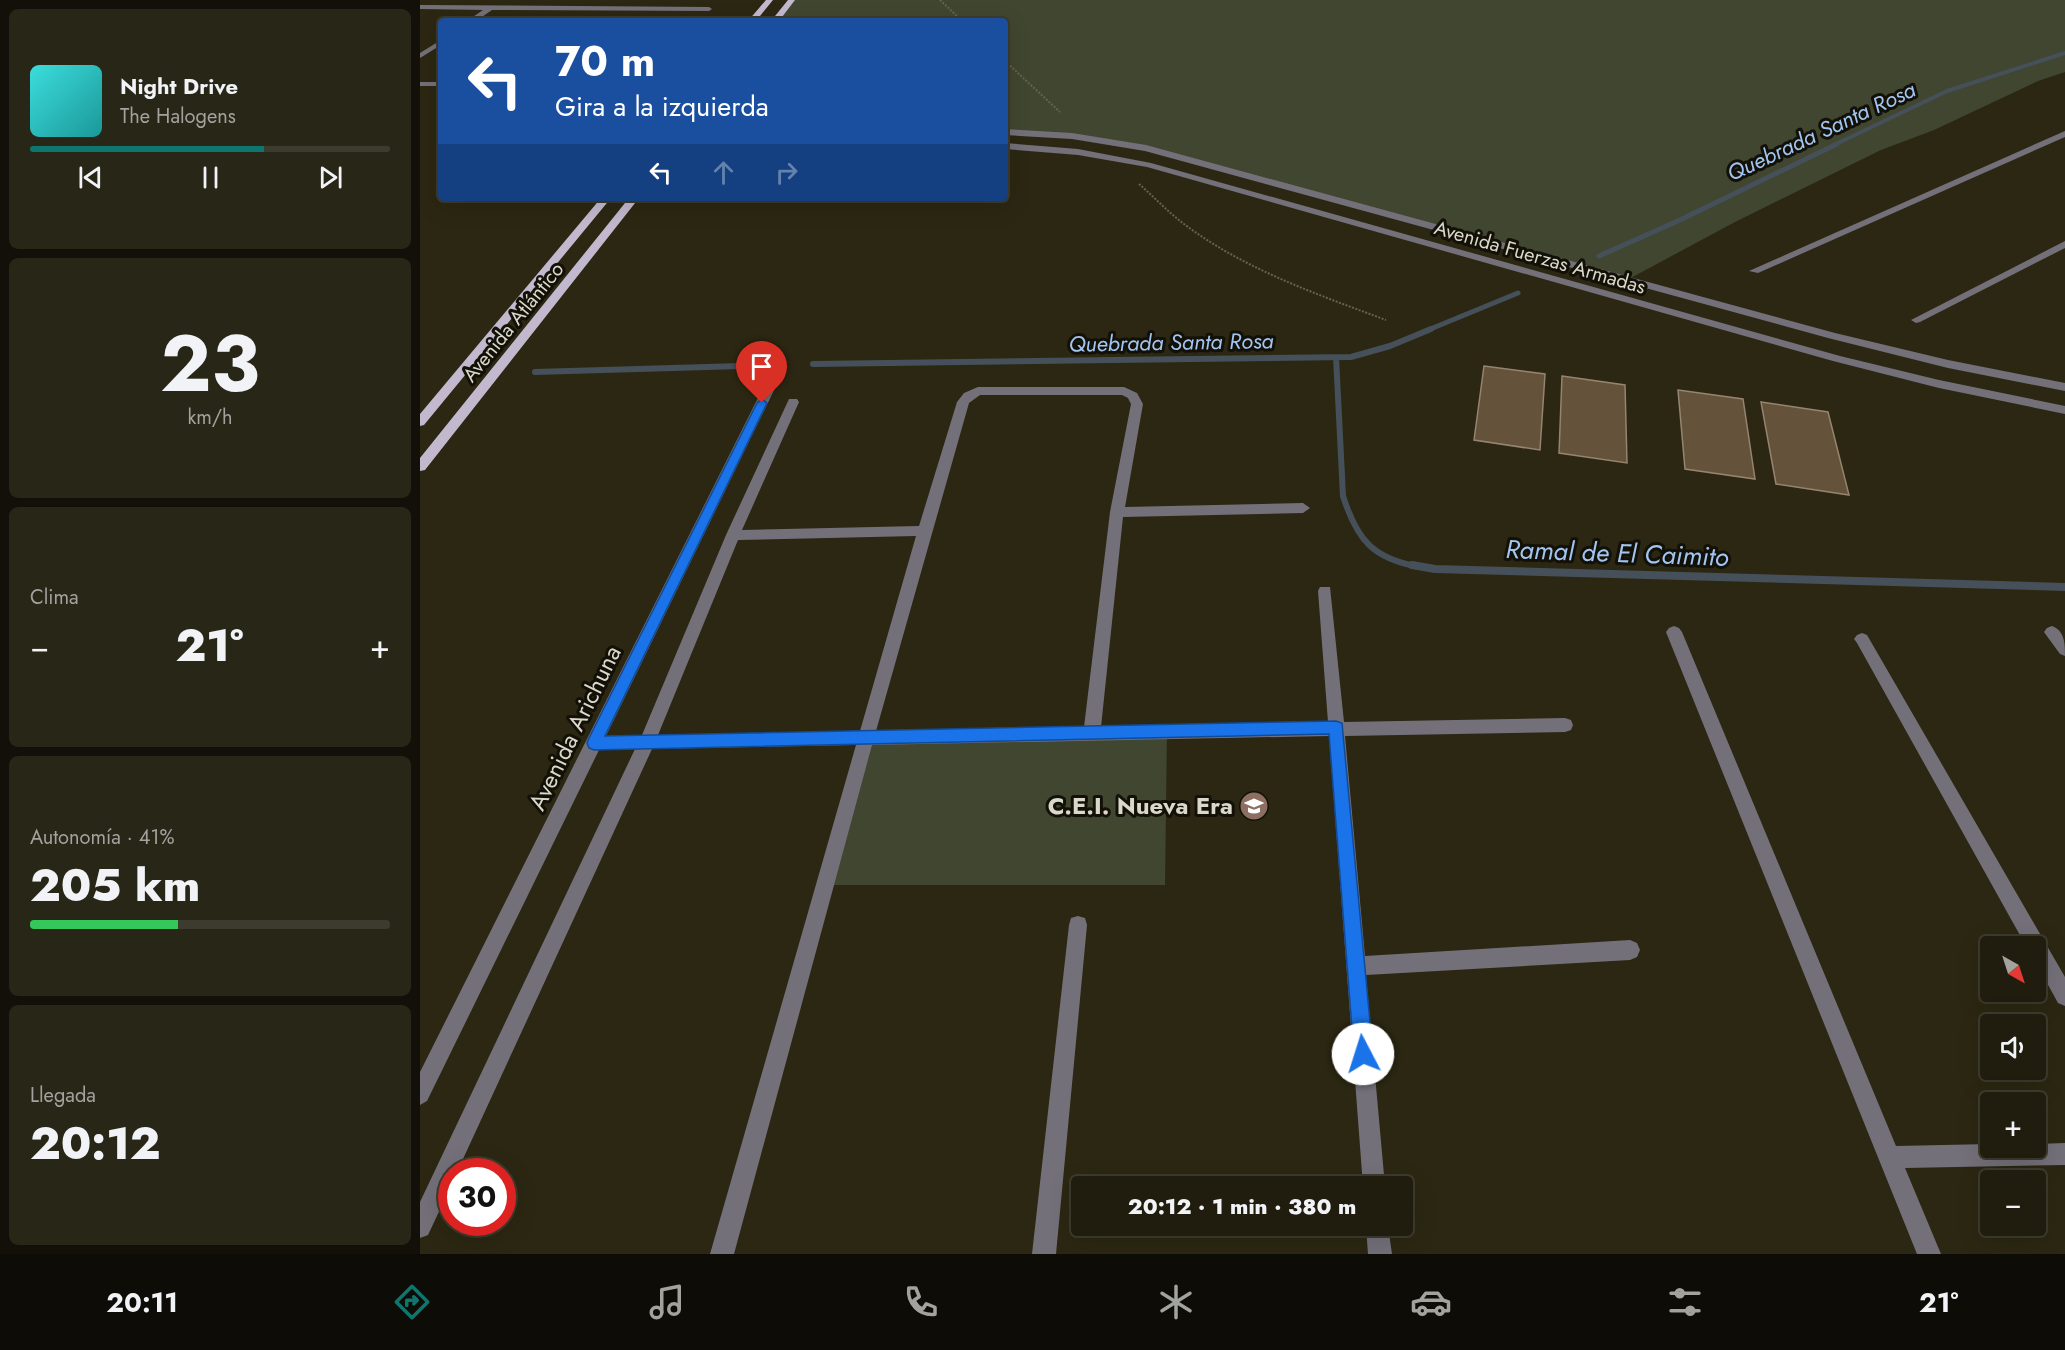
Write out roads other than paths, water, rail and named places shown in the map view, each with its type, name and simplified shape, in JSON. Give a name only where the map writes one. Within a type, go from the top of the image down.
[{"type":"main road","points":[[755,18],[770,0]]},
{"type":"main road","points":[[777,18],[792,0]]},
{"type":"main road","name":"Avenida Atlántico","points":[[420,422],[604,201]]},
{"type":"main road","name":"Avenida Atlántico","points":[[420,467],[632,201]]},
{"type":"street","points":[[475,18],[501,0]]},
{"type":"street","points":[[420,7],[711,7],[703,15]]},
{"type":"street","points":[[420,56],[438,44]]},
{"type":"street","points":[[420,84],[438,84]]},
{"type":"street","name":"Avenida Fuerzas Armadas","points":[[1008,132],[1072,136],[1146,148],[1832,336],[1948,364],[2065,387]]},
{"type":"street","points":[[1754,270],[2065,134]]},
{"type":"street","name":"Avenida Fuerzas Armadas","points":[[1008,146],[1078,152],[1148,165],[1837,359],[1939,384],[2065,410]]},
{"type":"street","points":[[1916,320],[2065,244]]},
{"type":"street","name":"Avenida Arichuna","points":[[420,1094],[772,382]]},
{"type":"street","points":[[722,1254],[924,531],[963,402],[968,396],[978,391],[1124,391],[1133,396],[1137,404],[1118,512],[1092,732]]},
{"type":"street","points":[[420,1227],[648,740],[793,402]]},
{"type":"street","points":[[1118,512],[1303,508]]},
{"type":"street","points":[[734,535],[924,531]]},
{"type":"street","points":[[1324,591],[1373,1176]]},
{"type":"street","points":[[1674,632],[1929,1254]]},
{"type":"street","points":[[2052,632],[2065,650]]},
{"type":"street","points":[[1862,639],[2065,996]]},
{"type":"street","points":[[594,743],[648,740],[1336,727],[1565,725]]},
{"type":"street","points":[[1044,1254],[1078,925]]},
{"type":"street","points":[[1356,966],[1630,950]]},
{"type":"street","points":[[1891,1158],[2065,1154]]},
{"type":"street","points":[[1378,1236],[1380,1254]]},
{"type":"waterway","name":"Quebrada Santa Rosa","points":[[1834,145],[1947,91],[2065,53]]},
{"type":"waterway","name":"Quebrada Santa Rosa","points":[[1599,256],[1680,220],[1837,144]]},
{"type":"waterway","name":"Quebrada Santa Rosa","points":[[1428,330],[1518,293]]},
{"type":"waterway","name":"Quebrada Santa Rosa","points":[[1336,357],[1351,357],[1390,346],[1431,329]]},
{"type":"waterway","name":"Quebrada Santa Rosa","points":[[813,364],[1336,357]]},
{"type":"waterway","name":"Ramal de El Caimito","points":[[1336,357],[1343,496],[1348,511],[1354,525],[1369,545],[1390,559],[1412,565]]},
{"type":"waterway","name":"Quebrada Santa Rosa","points":[[535,372],[741,366]]},
{"type":"waterway","name":"Ramal de El Caimito","points":[[1412,565],[1435,569],[2065,587]]},
{"type":"waterway","name":"Ramal de El Caimito","points":[[1412,565],[1420,567]]},
{"type":"place","name":"C.E.I. Nueva Era","points":[[1254,806]]}]
